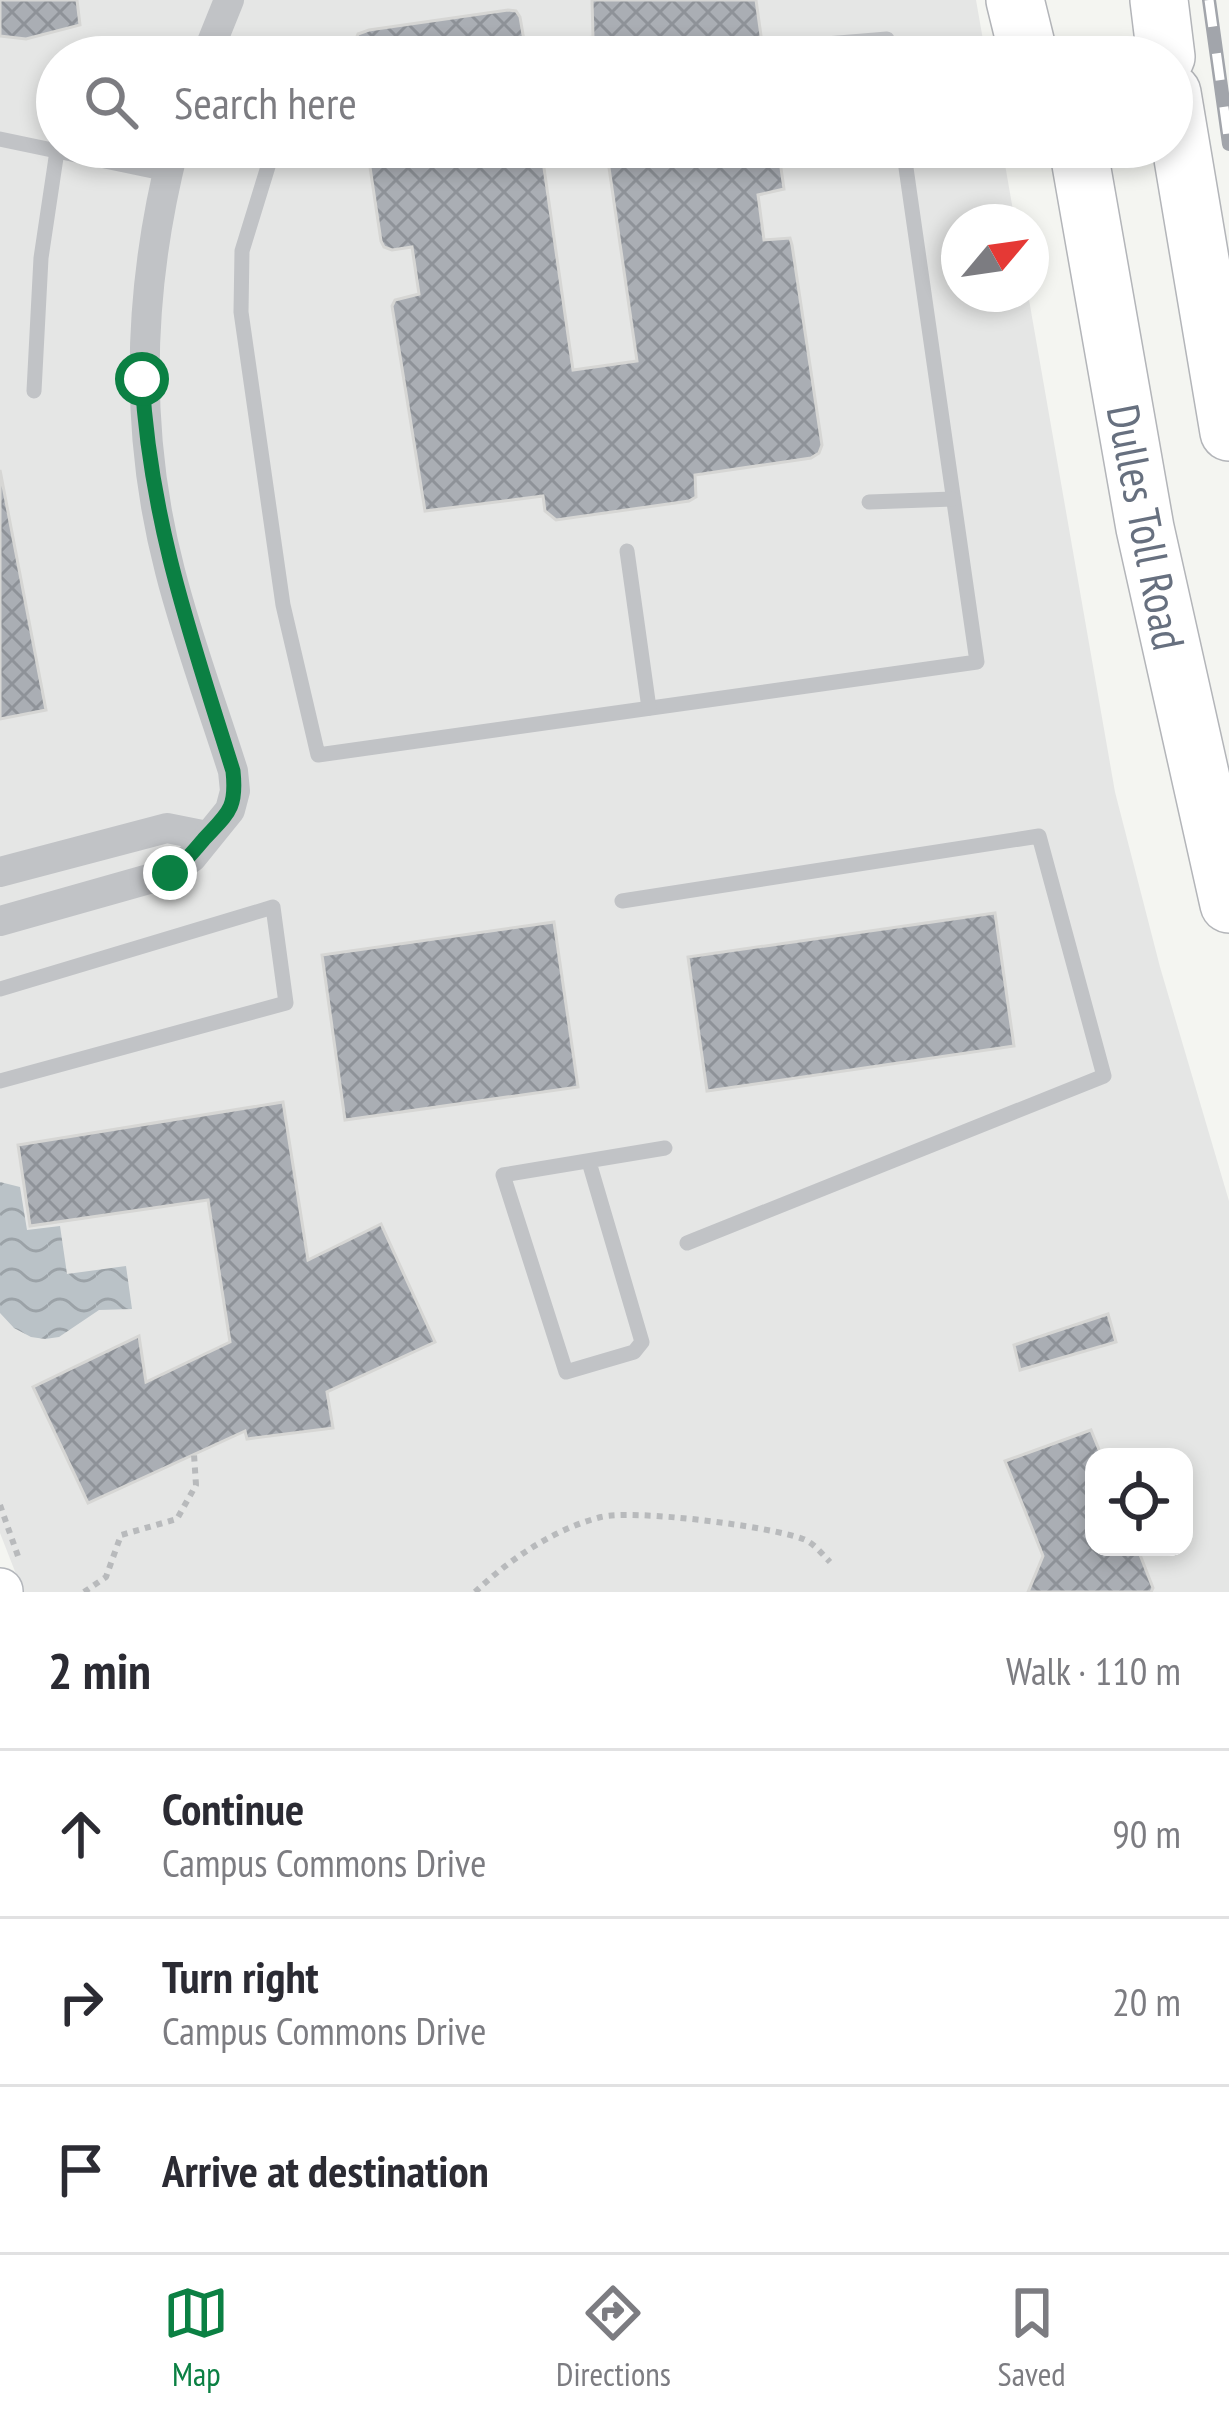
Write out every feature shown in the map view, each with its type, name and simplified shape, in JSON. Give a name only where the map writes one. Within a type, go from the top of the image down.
[{"type":"highway","points":[[1015,0],[1024,36]]},
{"type":"highway","points":[[1056,0],[1061,36]]},
{"type":"highway","points":[[1159,0],[1163,36]]},
{"type":"highway","points":[[1056,168],[1145,528]]},
{"type":"highway","name":"Dulles Toll Road","points":[[1082,168],[1145,528],[1229,904]]},
{"type":"highway","points":[[1185,168],[1229,432]]},
{"type":"street","points":[[214,36],[229,0]]},
{"type":"street","points":[[0,921],[170,873],[219,827],[235,791],[233,771],[170,571],[153,494],[145,425],[142,357],[148,275],[169,168]]},
{"type":"street","points":[[0,872],[167,828],[206,836]]},
{"type":"lane","points":[[0,139],[36,147]]},
{"type":"lane","points":[[34,391],[41,258],[54,168]]},
{"type":"lane","points":[[267,168],[242,250],[241,312],[283,605],[318,755],[977,662],[905,168]]},
{"type":"lane","points":[[869,502],[953,499]]},
{"type":"lane","points":[[627,551],[650,708]]},
{"type":"lane","points":[[622,901],[1040,836],[1104,1076],[687,1243]]},
{"type":"lane","points":[[0,989],[274,907],[286,1003],[0,1082]]},
{"type":"lane","points":[[590,1162],[642,1342],[634,1352],[566,1372],[503,1174],[665,1148]]},
{"type":"path","points":[[84,1592],[106,1577],[121,1535],[177,1519],[196,1485],[194,1454]]},
{"type":"path","points":[[0,1505],[8,1585]]},
{"type":"path","points":[[475,1592],[506,1562],[604,1516],[676,1518],[772,1530],[808,1540],[830,1562]]},
{"type":"shaded area","points":[[0,0],[976,0],[982,36],[36,36],[36,168],[1006,168],[1012,204],[941,204],[941,312],[1031,312],[1115,792],[1160,967],[1229,1201],[1229,1592],[23,1592],[0,1533]]},
{"type":"water","points":[[0,1182],[20,1187],[27,1230],[60,1226],[67,1274],[126,1266],[132,1309],[99,1310],[59,1337],[31,1337],[14,1328],[0,1313]]},
{"type":"building","points":[[0,0],[77,0],[80,25],[26,39],[0,36]]},
{"type":"building","points":[[592,0],[756,0],[761,36],[593,36]]},
{"type":"building","points":[[508,10],[520,17],[523,36],[357,36],[369,30]]},
{"type":"building","points":[[370,168],[544,168],[573,370],[637,361],[609,168],[781,168],[784,189],[758,195],[764,240],[790,238],[792,245],[822,445],[819,453],[695,475],[696,497],[689,501],[556,520],[545,511],[543,496],[425,511],[392,306],[395,300],[419,294],[412,247],[392,250],[381,241]]},
{"type":"building","points":[[0,470],[46,710],[0,719]]},
{"type":"building","points":[[995,913],[1014,1046],[707,1091],[688,957]]},
{"type":"building","points":[[554,922],[578,1087],[345,1120],[322,955]]},
{"type":"building","points":[[283,1102],[308,1260],[381,1224],[435,1342],[327,1392],[333,1428],[247,1439],[245,1431],[88,1503],[33,1387],[139,1336],[146,1382],[230,1342],[208,1200],[30,1226],[18,1145]]},
{"type":"building","points":[[1108,1314],[1116,1342],[1020,1370],[1014,1345]]},
{"type":"building","points":[[1091,1430],[1098,1448],[1085,1448],[1085,1556],[1141,1556],[1151,1592],[1028,1592],[1043,1556],[1005,1461]]},
{"type":"railway","points":[[1209,0],[1229,144]]},
{"type":"route","points":[[142,379],[153,494],[170,571],[233,771],[235,791],[219,827],[170,873]]}]
